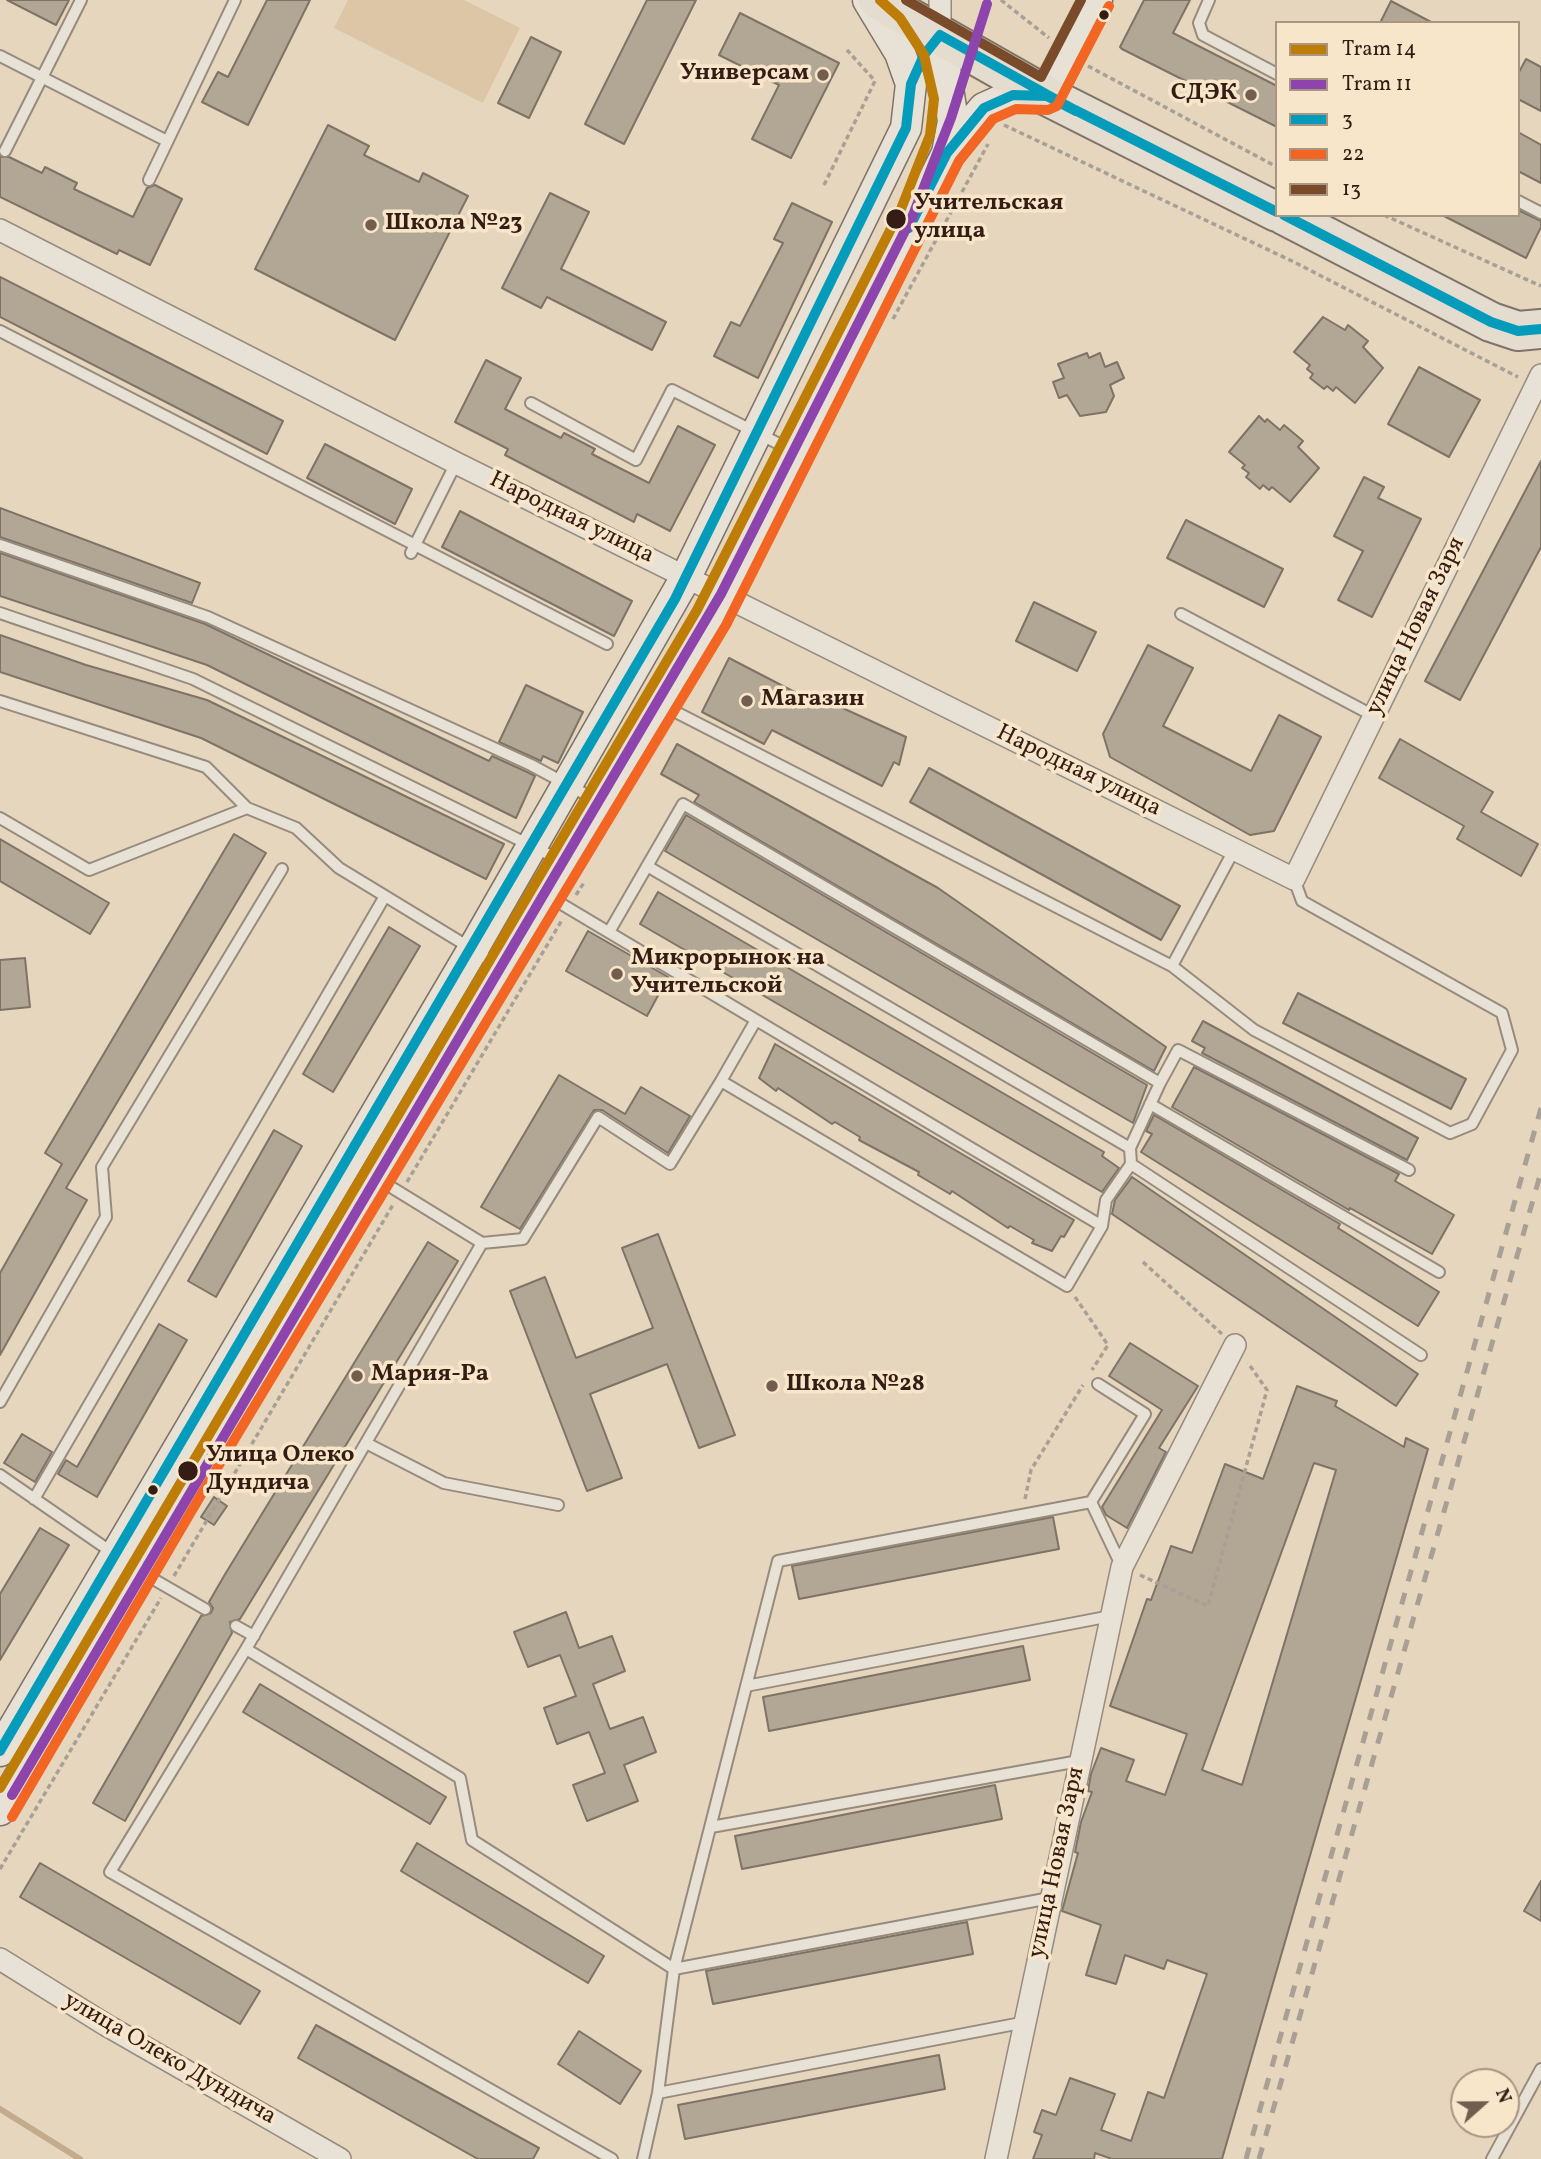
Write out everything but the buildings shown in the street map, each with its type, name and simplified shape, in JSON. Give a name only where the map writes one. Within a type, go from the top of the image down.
[{"type":"highway","points":[[878,0],[940,18],[1047,96],[1275,208]]},
{"type":"highway","points":[[1292,217],[1491,322],[1518,331],[1541,329]]},
{"type":"main road","points":[[868,0],[901,53],[911,84]]},
{"type":"main road","points":[[0,1751],[128,1563],[376,1178],[564,863],[662,705],[726,596],[947,153],[984,108],[1013,95],[1047,96],[1083,59],[1097,0]]},
{"type":"main road","points":[[0,1810],[128,1563],[473,949],[686,577],[906,128],[911,84],[940,18]]},
{"type":"main road","points":[[940,18],[953,121],[947,153]]},
{"type":"street","name":"Народная улица","points":[[0,230],[456,463],[1294,879]]},
{"type":"street","name":"улица Новая Заря","points":[[1294,879],[1539,383]]},
{"type":"street","name":"улица Новая Заря","points":[[996,2159],[1122,1567],[1235,1345]]},
{"type":"street","name":"улица Олеко Дундича","points":[[0,1959],[106,2025],[340,2159]]},
{"type":"lane","points":[[5,151],[81,0]]},
{"type":"lane","points":[[149,180],[236,0]]},
{"type":"lane","points":[[1209,0],[1199,23],[1203,36],[1275,73]]},
{"type":"lane","points":[[0,56],[167,141]]},
{"type":"lane","points":[[1520,202],[1541,213]]},
{"type":"lane","points":[[0,331],[414,549],[607,644]]},
{"type":"lane","points":[[531,403],[636,460],[671,390],[797,454]]},
{"type":"lane","points":[[414,549],[456,463]]},
{"type":"lane","points":[[0,545],[208,617],[602,802]]},
{"type":"lane","points":[[0,613],[193,679],[564,863]]},
{"type":"lane","points":[[1181,614],[1374,716]]},
{"type":"lane","points":[[0,701],[206,766],[247,808],[296,828],[338,868],[503,968]]},
{"type":"lane","points":[[662,705],[1172,966],[1266,1036],[1450,1133],[1472,1124],[1512,1050],[1503,1013],[1302,901],[1294,879]]},
{"type":"lane","points":[[609,932],[682,804],[1160,1083]]},
{"type":"lane","points":[[0,818],[89,870],[247,808]]},
{"type":"lane","points":[[1172,966],[1234,850]]},
{"type":"lane","points":[[647,866],[1130,1147]]},
{"type":"lane","points":[[0,1402],[106,1217],[102,1167],[282,869]]},
{"type":"lane","points":[[546,894],[1102,1226]]},
{"type":"lane","points":[[34,1499],[385,896]]},
{"type":"lane","points":[[376,1178],[482,1243],[523,1239],[598,1117],[670,1164],[756,1020]]},
{"type":"lane","points":[[720,1081],[1067,1286],[1102,1226],[1106,1200],[1131,1164],[1130,1147],[1178,1050],[1409,1170]]},
{"type":"lane","points":[[1150,1104],[1439,1272]]},
{"type":"lane","points":[[1131,1164],[1421,1355]]},
{"type":"lane","points":[[482,1243],[254,1636],[110,1872],[612,2159]]},
{"type":"lane","points":[[643,2159],[657,2093],[674,1969],[778,1561],[1091,1502],[1145,1414],[1098,1384]]},
{"type":"lane","points":[[366,1443],[444,1483],[558,1505]]},
{"type":"lane","points":[[0,1475],[128,1563],[205,1608]]},
{"type":"lane","points":[[1091,1502],[1122,1567]]},
{"type":"lane","points":[[746,1686],[1111,1616]]},
{"type":"lane","points":[[236,1626],[254,1636]]},
{"type":"lane","points":[[246,1649],[460,1778],[472,1840],[674,1969],[1050,1898]]},
{"type":"lane","points":[[710,1827],[1079,1760]]},
{"type":"lane","points":[[657,2093],[1026,2022]]},
{"type":"lane","points":[[1492,2159],[1541,2069]]},
{"type":"path","points":[[1001,0],[1083,59],[1275,166]]},
{"type":"path","points":[[824,185],[875,81],[847,50]]},
{"type":"path","points":[[996,134],[1004,124],[1294,262],[1539,383]]},
{"type":"path","points":[[889,327],[988,143]]},
{"type":"path","points":[[1388,217],[1541,286]]},
{"type":"path","points":[[1122,1567],[1208,1606],[1267,1390],[1235,1345],[1143,1262]]},
{"type":"path","points":[[1022,1515],[1031,1469],[1108,1345],[1067,1286]]},
{"type":"shaded area","points":[[348,0],[464,0],[520,28],[483,103],[334,28]]},
{"type":"waterway","points":[[0,2109],[80,2159]]},
{"type":"railway","points":[[1246,2159],[1541,1108]]},
{"type":"railway","points":[[1259,2159],[1541,1172]]},
{"type":"tram line","name":"14","points":[[0,1788],[697,610],[901,209],[930,135],[934,99],[924,55],[900,18],[880,0]]},
{"type":"tram line","name":"11","points":[[12,1795],[721,594],[913,215],[951,118],[987,4]]},
{"type":"transit line","name":"13","points":[[906,0],[1041,77],[1081,0]]},
{"type":"transit line","name":"22","points":[[12,1817],[205,1488],[726,625],[959,161],[993,119],[1016,109],[1048,110],[1057,106],[1109,6]]},
{"type":"transit line","name":"3","points":[[0,1751],[675,599],[906,128],[911,84],[924,55],[940,35],[1073,109],[1275,211]]},
{"type":"transit line","name":"3","points":[[909,228],[947,153],[984,108],[1013,95],[1047,96],[1076,111]]},
{"type":"transit line","name":"3","points":[[1288,217],[1491,322],[1518,331],[1541,329]]},
{"type":"place","name":"Универсам","points":[[823,75]]},
{"type":"place","name":"СДЭК","points":[[1251,95]]},
{"type":"place","name":"Учительская улица","points":[[896,219]]},
{"type":"place","name":"Школа №23","points":[[371,225]]},
{"type":"place","name":"Магазин","points":[[747,701]]},
{"type":"place","name":"Микрорынок на Учительской","points":[[617,974]]},
{"type":"place","name":"Мария-Ра","points":[[357,1376]]},
{"type":"place","name":"Школа №28","points":[[772,1386]]},
{"type":"place","name":"Улица Олеко Дундича","points":[[188,1471]]}]
